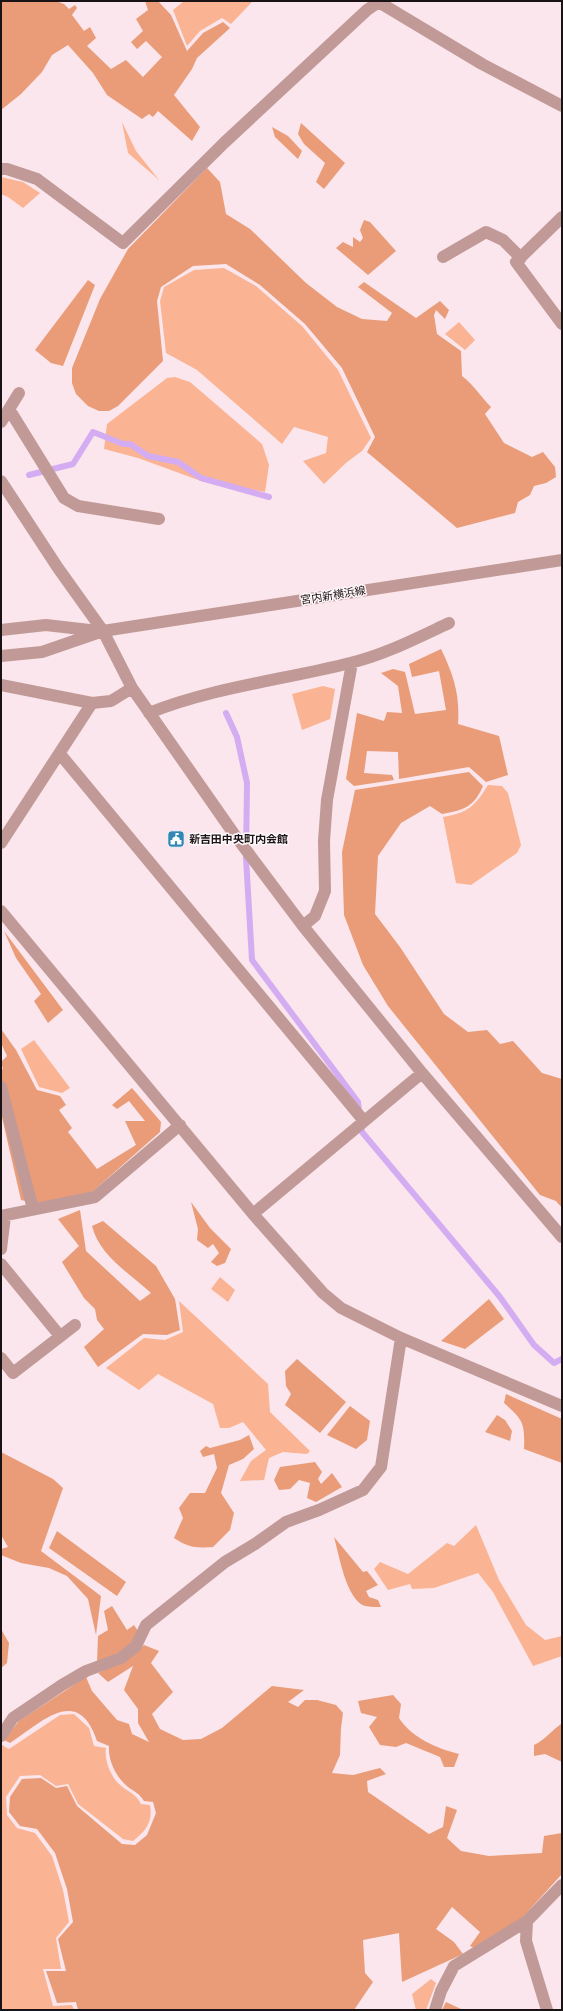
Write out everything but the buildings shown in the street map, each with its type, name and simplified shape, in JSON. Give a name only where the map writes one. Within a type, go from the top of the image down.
[{"type":"street","points":[[1,169],[7,169],[37,179],[123,243],[224,142],[367,10],[379,1],[482,64],[562,106]]},
{"type":"street","points":[[562,217],[516,262],[562,324]]},
{"type":"street","points":[[443,257],[486,232],[503,240],[521,258]]},
{"type":"street","points":[[1,422],[19,393]]},
{"type":"street","points":[[10,409],[64,498],[78,506],[159,519]]},
{"type":"street","points":[[1,481],[103,631],[132,688],[234,834],[303,926],[422,1073],[562,1236]]},
{"type":"street","name":"宮内新横浜線","points":[[1,656],[42,652],[103,631],[562,560]]},
{"type":"street","points":[[149,713],[174,703],[236,687],[352,663],[409,642],[449,624]]},
{"type":"street","name":"宮内新横浜線","points":[[1,630],[46,625],[103,631]]},
{"type":"street","points":[[303,926],[314,916],[325,891],[324,841],[327,800],[352,663]]},
{"type":"street","points":[[1,685],[92,703],[111,701],[132,688]]},
{"type":"street","points":[[1,843],[92,703]]},
{"type":"street","points":[[60,754],[364,1121]]},
{"type":"street","points":[[1,911],[180,1124],[253,1214],[324,1293],[341,1308],[400,1338],[562,1406]]},
{"type":"street","points":[[253,1214],[422,1073]]},
{"type":"street","points":[[1,1087],[33,1210]]},
{"type":"street","points":[[1,1249],[3,1216],[95,1197],[180,1124]]},
{"type":"street","points":[[1,1264],[60,1336]]},
{"type":"street","points":[[1,1358],[13,1373],[75,1324]]},
{"type":"street","points":[[1,1736],[13,1718],[62,1685],[86,1672],[121,1658],[136,1646],[146,1624],[225,1562],[255,1544],[286,1522],[319,1510],[363,1490],[381,1467],[400,1338]]},
{"type":"street","points":[[434,2010],[441,1990],[454,1966],[527,1921],[562,1887]]},
{"type":"street","points":[[527,1921],[526,1941],[547,2010]]},
{"type":"shaded area","points":[[1,1],[56,1],[64,4],[69,9],[75,5],[77,8],[72,15],[84,31],[90,27],[96,38],[87,46],[111,69],[126,60],[143,77],[162,57],[146,41],[137,49],[131,42],[143,31],[136,19],[148,10],[145,1],[158,1],[171,15],[187,51],[203,33],[223,22],[230,28],[197,58],[192,69],[174,95],[200,127],[192,141],[158,111],[153,117],[149,114],[142,119],[107,95],[93,73],[68,45],[52,55],[42,72],[21,94],[1,110]]},
{"type":"shaded area","points":[[184,1],[253,1],[231,24],[222,18],[200,31],[187,46],[173,10]]},
{"type":"shaded area","points":[[122,122],[136,151],[159,180],[128,153]]},
{"type":"shaded area","points":[[301,123],[345,163],[324,189],[316,182],[325,163],[304,144],[298,134]]},
{"type":"shaded area","points":[[272,127],[288,136],[302,151],[298,159],[275,137]]},
{"type":"shaded area","points":[[207,168],[220,182],[226,214],[250,229],[306,283],[337,307],[362,319],[387,321],[392,313],[358,287],[364,282],[416,318],[440,301],[449,310],[445,319],[436,310],[434,315],[437,334],[461,351],[462,376],[491,407],[485,414],[504,443],[532,457],[543,452],[555,467],[556,477],[546,483],[534,486],[530,495],[518,502],[515,513],[457,528],[367,452],[375,437],[342,368],[305,324],[260,285],[226,264],[193,266],[161,287],[157,301],[163,361],[118,406],[109,411],[99,411],[88,406],[76,394],[72,383],[72,368],[100,299],[128,249]]},
{"type":"shaded area","points":[[1,177],[23,182],[40,193],[23,208],[8,197],[1,194]]},
{"type":"shaded area","points":[[364,220],[370,222],[396,251],[368,275],[336,248],[343,242],[353,247],[353,237],[360,242],[363,238],[360,230]]},
{"type":"shaded area","points":[[224,268],[256,286],[302,326],[338,370],[371,438],[362,451],[347,462],[324,484],[303,461],[326,453],[328,437],[294,427],[282,444],[197,370],[166,353],[160,301],[164,287],[194,270]]},
{"type":"shaded area","points":[[88,280],[95,285],[63,366],[51,363],[35,350]]},
{"type":"shaded area","points":[[459,322],[475,340],[465,350],[445,334]]},
{"type":"shaded area","points":[[175,377],[190,382],[262,444],[269,465],[265,492],[201,481],[138,458],[104,449],[107,424],[167,378]]},
{"type":"shaded area","points":[[441,649],[453,677],[458,704],[458,724],[499,736],[508,775],[486,782],[469,767],[399,779],[398,752],[367,751],[364,773],[392,775],[394,780],[354,786],[346,779],[357,713],[384,721],[387,712],[402,713],[398,686],[381,673],[393,669],[405,672],[415,714],[446,710],[439,671],[412,677],[409,664]]},
{"type":"shaded area","points":[[323,686],[335,689],[330,719],[302,730],[292,694]]},
{"type":"shaded area","points":[[469,772],[483,786],[480,793],[472,803],[462,809],[442,814],[430,806],[401,823],[378,856],[375,914],[400,947],[444,1014],[468,1032],[487,1030],[500,1044],[513,1041],[542,1073],[562,1079],[562,1208],[556,1201],[540,1195],[388,1006],[363,965],[344,915],[342,852],[355,790]]},
{"type":"shaded area","points":[[488,785],[502,786],[508,793],[521,845],[517,853],[471,885],[456,883],[443,817],[465,811],[475,803]]},
{"type":"shaded area","points":[[4,931],[63,1010],[48,1023],[34,1001],[41,994],[16,958]]},
{"type":"shaded area","points":[[1,1029],[16,1050],[37,1090],[60,1096],[66,1105],[59,1110],[72,1128],[68,1132],[97,1169],[136,1145],[125,1121],[145,1121],[129,1101],[117,1109],[112,1105],[132,1088],[161,1122],[160,1132],[92,1192],[39,1204],[21,1200],[1,1113],[1,1070],[3,1069],[1,1062],[7,1056],[1,1043]]},
{"type":"shaded area","points":[[34,1040],[70,1088],[62,1093],[39,1087],[21,1049]]},
{"type":"shaded area","points":[[191,1202],[210,1228],[231,1249],[225,1263],[217,1266],[211,1262],[219,1253],[213,1244],[208,1248],[197,1240],[198,1229]]},
{"type":"shaded area","points":[[80,1210],[86,1251],[140,1301],[151,1293],[108,1255],[101,1246],[92,1226],[103,1221],[156,1266],[175,1299],[180,1330],[167,1335],[143,1334],[98,1367],[84,1347],[104,1329],[97,1320],[95,1309],[84,1298],[62,1262],[79,1246],[58,1219]]},
{"type":"shaded area","points":[[220,1277],[235,1290],[228,1302],[211,1289]]},
{"type":"shaded area","points":[[489,1299],[504,1319],[465,1349],[441,1341]]},
{"type":"shaded area","points":[[179,1301],[268,1384],[270,1412],[310,1451],[307,1454],[283,1452],[269,1458],[264,1480],[240,1481],[251,1461],[266,1450],[243,1422],[229,1428],[220,1428],[213,1404],[158,1374],[139,1390],[106,1368],[144,1338],[165,1340],[183,1332]]},
{"type":"shaded area","points":[[297,1359],[346,1402],[320,1433],[285,1405],[291,1394],[286,1386],[285,1371]]},
{"type":"shaded area","points":[[506,1394],[562,1419],[562,1463],[524,1449],[524,1433],[522,1423],[504,1403]]},
{"type":"shaded area","points":[[350,1406],[370,1421],[367,1440],[356,1449],[327,1435]]},
{"type":"shaded area","points":[[497,1415],[505,1420],[512,1431],[510,1441],[485,1432]]},
{"type":"shaded area","points":[[249,1435],[254,1449],[243,1459],[229,1465],[221,1493],[234,1513],[230,1530],[213,1547],[193,1547],[174,1538],[183,1518],[179,1508],[190,1493],[205,1493],[217,1468],[214,1454],[203,1457],[200,1451],[206,1446],[210,1448],[240,1440]]},
{"type":"shaded area","points":[[1,1452],[53,1479],[63,1488],[41,1551],[101,1596],[96,1635],[88,1599],[67,1576],[49,1568],[21,1563],[1,1555],[1,1549],[8,1547],[1,1535]]},
{"type":"shaded area","points":[[315,1462],[322,1472],[318,1479],[321,1484],[332,1473],[342,1487],[316,1502],[307,1498],[310,1483],[299,1480],[290,1489],[279,1490],[274,1480],[280,1467]]},
{"type":"shaded area","points":[[476,1525],[499,1580],[526,1625],[545,1640],[562,1636],[562,1656],[533,1666],[493,1592],[478,1573],[434,1588],[412,1589],[410,1584],[388,1590],[374,1569],[380,1562],[408,1574],[447,1543],[454,1546]]},
{"type":"shaded area","points":[[57,1531],[126,1582],[117,1596],[49,1548]]},
{"type":"shaded area","points":[[334,1537],[363,1572],[367,1571],[378,1585],[366,1591],[369,1597],[378,1600],[381,1607],[365,1606],[358,1602],[353,1595],[344,1576]]},
{"type":"shaded area","points":[[112,1606],[127,1630],[134,1625],[138,1631],[129,1648],[97,1663],[98,1636],[108,1630],[104,1611]]},
{"type":"shaded area","points":[[1,1629],[9,1643],[7,1663],[1,1668]]},
{"type":"shaded area","points":[[144,1645],[159,1651],[151,1663],[173,1692],[152,1714],[160,1729],[183,1740],[201,1739],[222,1728],[272,1686],[304,1690],[288,1702],[298,1707],[305,1700],[317,1700],[336,1705],[343,1713],[340,1755],[332,1773],[353,1775],[380,1768],[386,1774],[367,1781],[368,1792],[429,1834],[443,1827],[446,1806],[457,1810],[447,1838],[461,1851],[489,1856],[542,1853],[544,1836],[562,1833],[562,1874],[522,1918],[474,1948],[470,1946],[480,1932],[452,1907],[436,1929],[454,1942],[463,1954],[402,1982],[399,1933],[363,1940],[365,1973],[373,1982],[354,2010],[78,2010],[76,2002],[57,2003],[46,1971],[66,1971],[58,1939],[73,1922],[67,1889],[55,1853],[37,1829],[20,1826],[9,1812],[10,1797],[22,1779],[41,1778],[56,1788],[67,1786],[77,1806],[122,1844],[135,1845],[147,1835],[156,1813],[153,1802],[144,1801],[139,1794],[128,1787],[116,1774],[111,1763],[109,1746],[97,1741],[89,1724],[80,1714],[70,1711],[58,1713],[34,1726],[10,1743],[4,1740],[19,1721],[86,1677],[92,1691],[117,1720],[129,1724],[132,1734],[149,1742],[138,1723],[138,1709],[124,1690],[133,1666],[108,1682],[98,1673],[126,1660]]},
{"type":"shaded area","points":[[393,1695],[401,1704],[399,1718],[404,1725],[425,1741],[442,1749],[459,1754],[454,1767],[444,1767],[440,1757],[406,1743],[396,1747],[380,1745],[369,1727],[377,1717],[361,1713],[358,1701]]},
{"type":"shaded area","points":[[74,1714],[89,1728],[94,1746],[106,1748],[107,1762],[115,1780],[133,1794],[141,1804],[150,1805],[151,1811],[148,1826],[142,1834],[133,1841],[123,1839],[78,1804],[68,1784],[56,1786],[40,1775],[20,1776],[6,1797],[7,1815],[17,1828],[35,1833],[52,1856],[63,1890],[69,1922],[56,1938],[61,1969],[43,1969],[53,2006],[72,2005],[74,2010],[1,2010],[1,1746],[2,1745],[9,1749],[60,1715]]},
{"type":"shaded area","points":[[561,1724],[562,1762],[545,1754],[534,1756],[534,1745]]},
{"type":"shaded area","points":[[431,1979],[436,1983],[426,2010],[416,2010],[412,1994]]},
{"type":"shaded area","points":[[446,2002],[463,2010],[442,2010]]},
{"type":"waterway","points":[[29,475],[73,464],[93,432],[123,444],[130,444],[148,456],[178,462],[201,478],[269,497]]},
{"type":"waterway","points":[[226,713],[237,737],[247,783],[246,858],[252,960],[358,1102],[359,1111]]},
{"type":"waterway","points":[[361,1124],[362,1132],[500,1297],[534,1345],[554,1363],[562,1359]]},
{"type":"place","name":"新吉田中央町内会館","points":[[176,839]]}]
